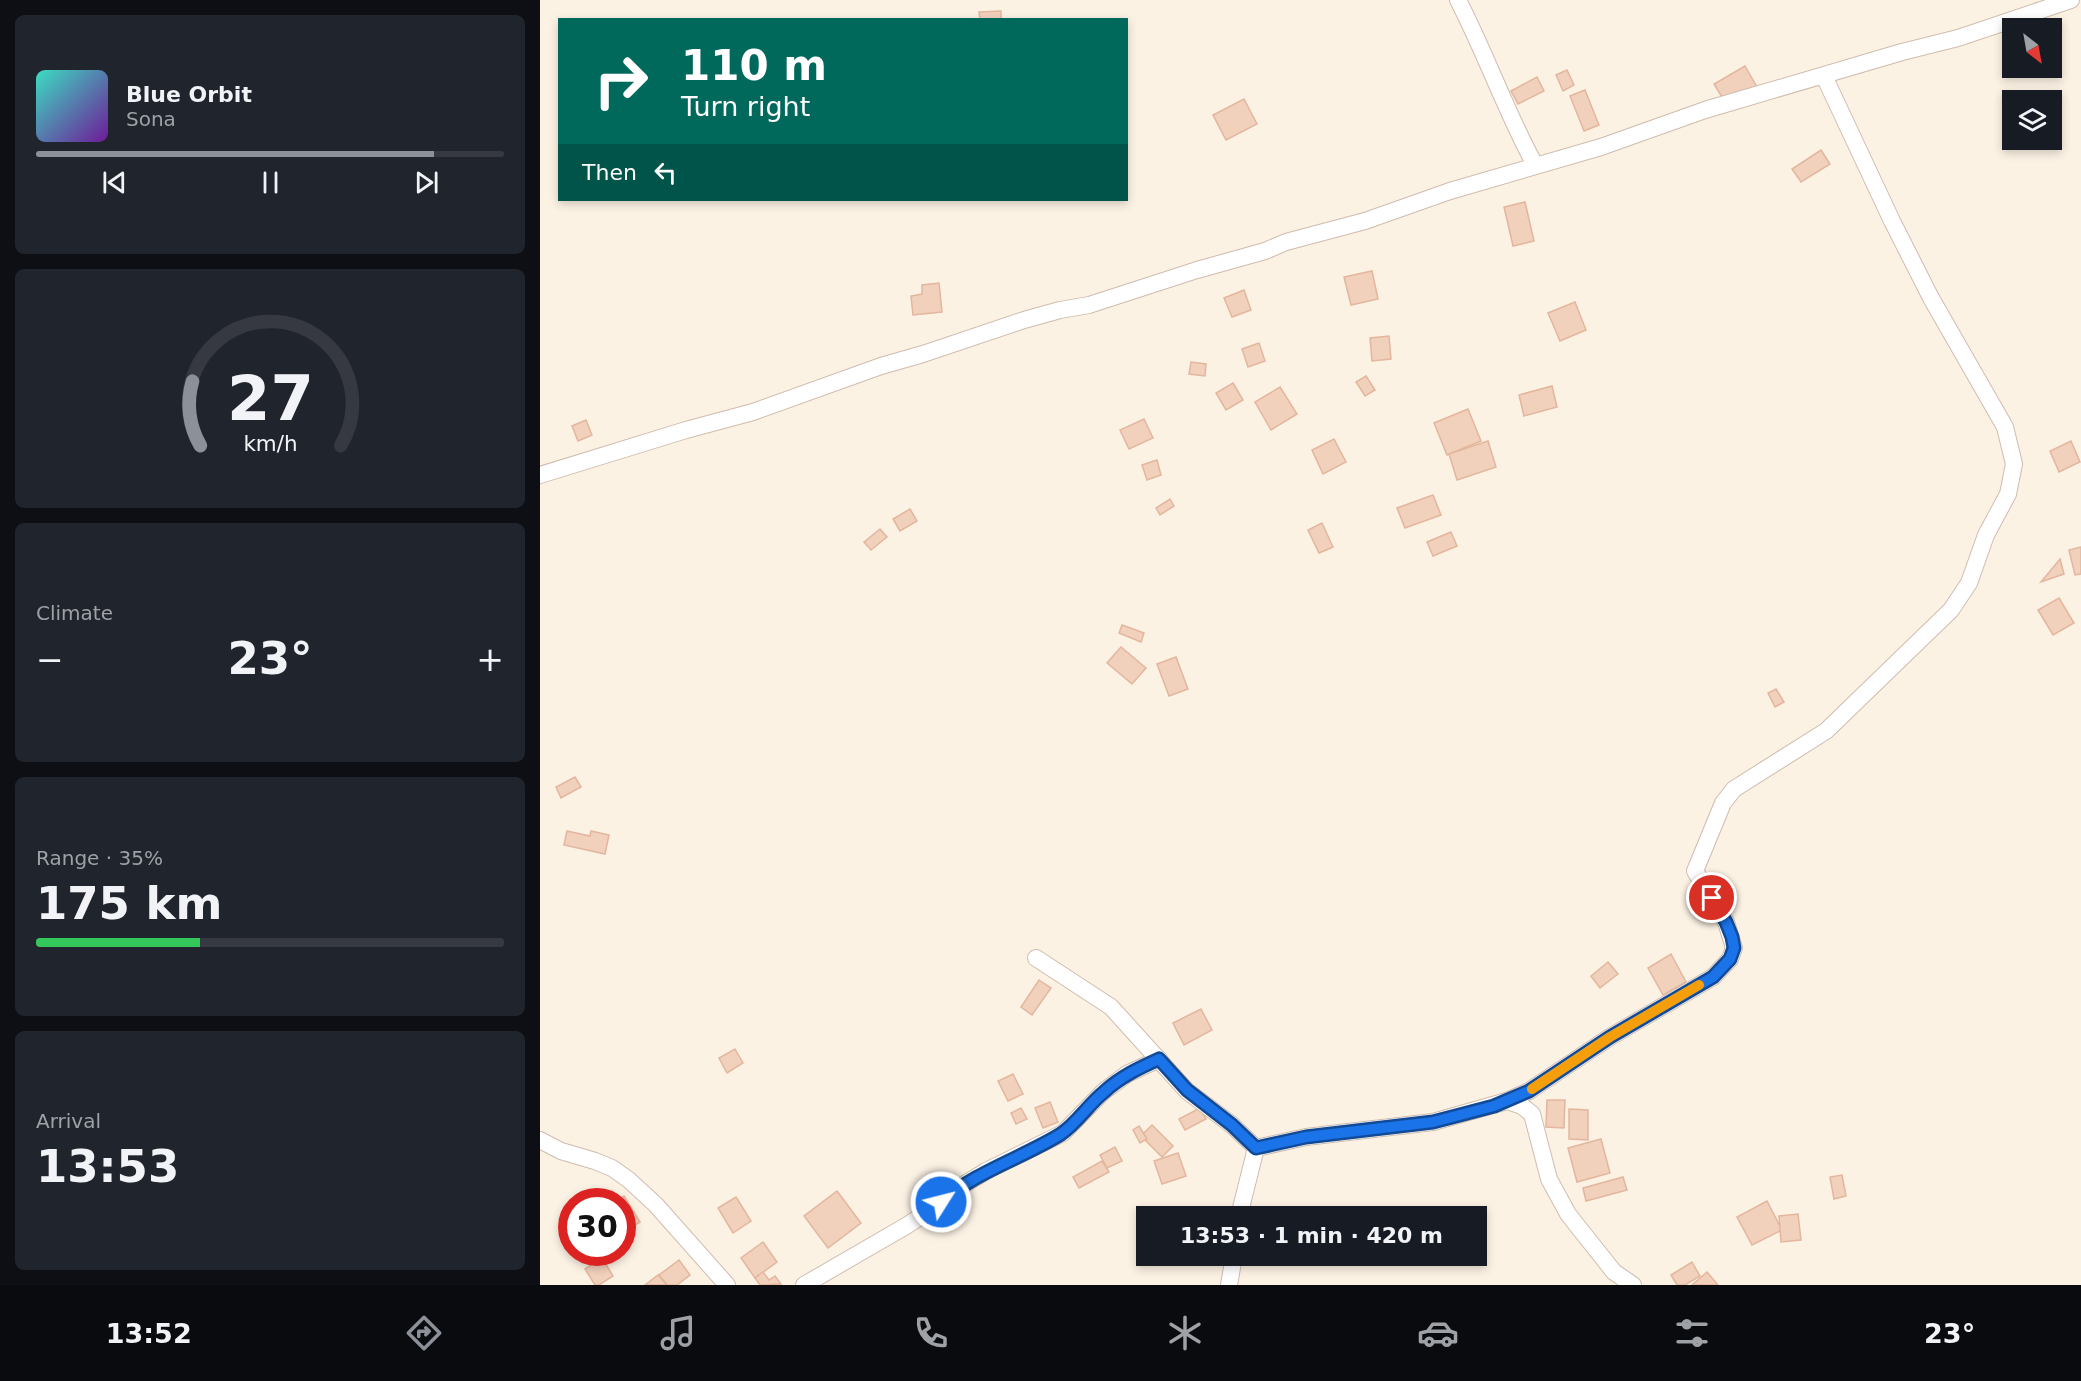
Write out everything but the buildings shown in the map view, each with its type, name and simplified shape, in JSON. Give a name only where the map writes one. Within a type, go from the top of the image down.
[{"type":"street","points":[[1458,0],[1534,165]]},
{"type":"street","points":[[540,475],[675,433],[753,412],[881,366],[1024,320],[1060,310],[1089,306],[1197,270],[1265,251],[1286,242],[1365,221],[1450,190],[1601,147],[1706,110],[1902,52],[1958,38],[2071,0]]},
{"type":"street","points":[[1256,1148],[1306,1137],[1433,1122],[1507,1101],[1529,1091],[1610,1037],[1713,977],[1730,959],[1734,948],[1726,922],[1695,871],[1723,803],[1734,789],[1826,731],[1928,635],[1951,610],[1969,583],[1986,535],[2008,494],[2014,464],[2005,427],[1931,298],[1824,76]]},
{"type":"street","points":[[1036,958],[1111,1007],[1187,1090],[1232,1125],[1256,1148]]},
{"type":"street","points":[[804,1285],[906,1226],[952,1192],[986,1171],[1063,1133],[1103,1092],[1127,1074],[1159,1059]]},
{"type":"street","points":[[1507,1101],[1522,1106],[1532,1114],[1549,1179],[1568,1214],[1614,1272],[1633,1285]]},
{"type":"street","points":[[540,1140],[561,1151],[612,1168],[629,1180],[656,1204],[727,1285]]},
{"type":"street","points":[[1242,1206],[1256,1148]]},
{"type":"street","points":[[1229,1285],[1232,1266]]},
{"type":"slow traffic","points":[[1532,1089],[1610,1037],[1699,985]]},
{"type":"route","points":[[941,1202],[952,1192],[986,1171],[1063,1133],[1103,1092],[1127,1074],[1159,1059],[1204,1106],[1232,1125],[1256,1148],[1306,1137],[1433,1122],[1507,1101],[1529,1091],[1610,1037],[1713,977],[1730,959],[1734,948],[1726,922],[1712,898]]}]
